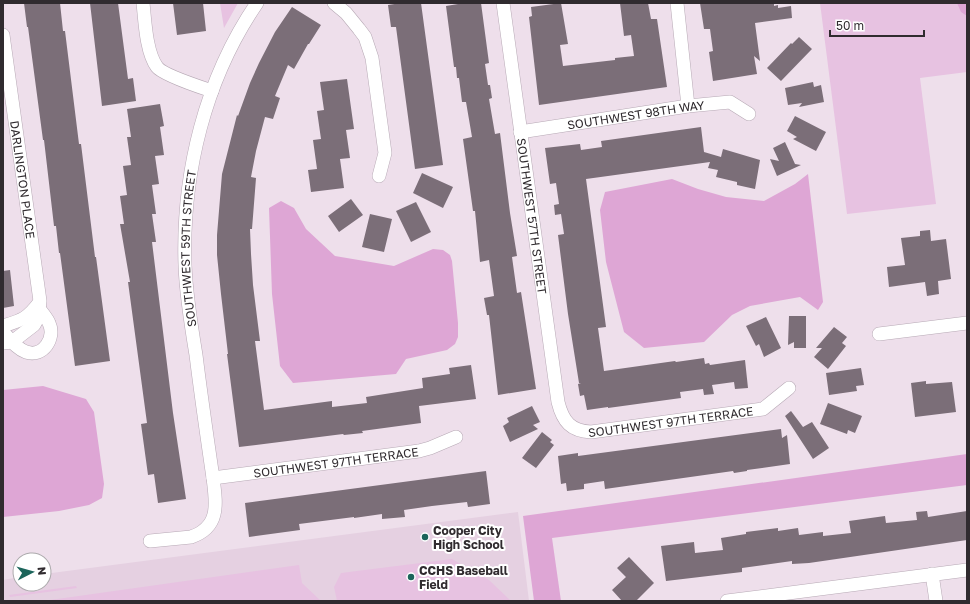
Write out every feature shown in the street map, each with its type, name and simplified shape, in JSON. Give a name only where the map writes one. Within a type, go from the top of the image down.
[{"type":"street","points":[[143,3],[148,46],[158,68],[186,83],[212,91]]},
{"type":"street","name":"SOUTHWEST 59TH STREET","points":[[150,541],[198,534],[205,530],[214,518],[216,510],[213,478],[188,299],[185,264],[191,169],[212,91],[228,52],[257,3]]},
{"type":"street","points":[[334,3],[346,13],[365,37],[372,58],[385,153],[379,176]]},
{"type":"street","name":"SOUTHWEST 57TH STREET","points":[[503,3],[558,402],[564,419],[570,426]]},
{"type":"street","points":[[677,3],[688,106]]},
{"type":"street","name":"DARLINGTON PLACE","points":[[3,35],[40,304],[38,318],[34,325],[8,343]]},
{"type":"street","name":"SOUTHWEST 98TH WAY","points":[[520,132],[688,106],[730,102],[749,114]]},
{"type":"street","points":[[3,326],[23,320],[40,304],[52,333],[50,342],[44,348],[36,352],[28,352],[8,343],[3,332]]},
{"type":"street","points":[[878,334],[967,323]]},
{"type":"street","name":"SOUTHWEST 97TH TERRACE","points":[[570,426],[584,432],[591,432],[764,409],[789,388]]},
{"type":"street","name":"SOUTHWEST 97TH TERRACE","points":[[213,478],[419,451],[456,438]]},
{"type":"street","points":[[727,601],[792,597],[932,574],[967,570]]},
{"type":"street","points":[[932,574],[936,601]]},
{"type":"shaded area","points":[[220,3],[238,3],[224,28]]},
{"type":"shaded area","points":[[820,3],[967,3],[967,72],[920,78],[936,204],[847,214]]},
{"type":"shaded area","points":[[957,3],[967,3],[967,16],[961,12]]},
{"type":"shaded area","points":[[808,174],[823,302],[818,310],[800,297],[750,306],[732,315],[704,342],[644,348],[624,332],[606,262],[600,210],[605,192],[672,179],[698,189],[726,197],[764,201],[795,184]]},
{"type":"shaded area","points":[[281,201],[294,208],[306,229],[335,256],[394,266],[433,249],[443,250],[450,255],[452,261],[458,323],[458,337],[455,344],[447,350],[406,359],[396,374],[293,383],[280,366],[272,294],[269,208]]},
{"type":"shaded area","points":[[43,386],[86,399],[94,412],[104,484],[102,498],[89,505],[59,511],[3,517],[3,390]]},
{"type":"shaded area","points":[[967,454],[967,485],[552,538],[561,601],[534,601],[523,516]]},
{"type":"shaded area","name":"Cooper City High School","points":[[518,512],[529,601],[3,601],[3,580],[12,578],[12,592],[52,592],[52,573]]},
{"type":"shaded area","name":"CCHS Baseball Field","points":[[452,559],[489,580],[511,601],[337,601],[334,587],[341,573]]},
{"type":"shaded area","points":[[299,565],[302,583],[321,601],[43,601]]},
{"type":"shaded area","points":[[76,586],[77,588],[52,591],[52,589]]},
{"type":"shaded area","points":[[31,592],[47,592],[10,597],[9,595]]},
{"type":"building","points":[[24,3],[60,3],[63,31],[65,31],[79,144],[81,144],[110,361],[75,366],[56,226],[54,226],[44,140]]},
{"type":"building","points":[[90,3],[118,3],[128,79],[133,78],[136,101],[102,106]]},
{"type":"building","points":[[173,3],[203,3],[206,31],[177,35]]},
{"type":"building","points":[[401,3],[421,3],[443,165],[415,169],[396,27],[391,27],[388,5]]},
{"type":"building","points":[[464,3],[481,3],[489,63],[485,64],[488,85],[490,85],[492,98],[489,99],[495,134],[500,133],[517,256],[512,257],[517,293],[521,292],[536,389],[498,395],[489,315],[487,315],[484,298],[494,296],[489,260],[480,262],[475,211],[473,211],[463,139],[472,137],[466,102],[462,102],[459,78],[457,78],[456,67],[454,67],[446,6]]},
{"type":"building","points":[[561,3],[568,44],[560,45],[563,66],[615,60],[615,58],[634,56],[631,35],[624,36],[620,3],[648,3],[651,19],[657,19],[667,87],[539,105],[529,17],[532,16],[531,7]]},
{"type":"building","points":[[700,3],[774,3],[774,6],[778,5],[778,8],[791,6],[792,18],[755,23],[760,61],[754,56],[757,74],[713,81],[709,52],[713,51],[710,29],[704,29]]},
{"type":"building","points":[[292,7],[321,25],[294,69],[288,65],[275,96],[280,98],[273,119],[265,117],[251,177],[256,178],[252,229],[250,229],[253,285],[260,341],[255,341],[264,410],[332,401],[332,407],[367,403],[366,397],[423,388],[422,378],[450,374],[449,368],[471,365],[476,399],[419,406],[421,423],[362,431],[363,433],[343,434],[239,447],[227,354],[217,255],[217,235],[222,174],[237,115],[238,116],[250,83],[275,32]]},
{"type":"building","points":[[799,37],[812,49],[781,81],[767,68],[791,43],[792,44]]},
{"type":"building","points":[[347,79],[354,129],[346,130],[350,158],[340,159],[344,188],[311,192],[308,170],[317,169],[313,140],[321,139],[317,111],[324,110],[320,82]]},
{"type":"building","points":[[813,82],[814,87],[821,85],[824,102],[799,107],[802,103],[788,105],[785,88]]},
{"type":"building","points":[[160,104],[164,126],[160,127],[164,155],[155,156],[159,184],[152,185],[156,214],[152,214],[156,242],[152,242],[173,413],[186,499],[158,503],[154,474],[148,475],[141,424],[147,423],[128,282],[130,282],[120,224],[124,224],[120,196],[127,195],[123,166],[131,165],[127,137],[131,137],[127,109]]},
{"type":"building","points":[[795,116],[826,132],[816,151],[793,139],[797,137],[787,131]]},
{"type":"building","points":[[701,127],[704,152],[721,157],[723,149],[760,160],[755,189],[737,185],[737,182],[716,177],[718,170],[708,168],[710,162],[586,179],[606,327],[598,328],[604,371],[704,358],[705,364],[709,363],[710,365],[745,360],[748,388],[735,389],[734,382],[712,385],[714,394],[704,395],[703,389],[680,392],[681,398],[587,410],[584,395],[580,396],[578,384],[581,383],[579,383],[568,314],[558,235],[564,234],[561,214],[555,215],[554,205],[559,204],[556,183],[550,184],[545,148],[580,144],[581,150],[602,147],[601,141]]},
{"type":"building","points":[[785,142],[795,164],[801,165],[777,176],[770,159],[779,161],[773,148]]},
{"type":"building","points":[[422,173],[453,187],[443,208],[413,193]]},
{"type":"building","points":[[351,199],[363,215],[339,232],[328,216]]},
{"type":"building","points":[[416,202],[431,232],[411,242],[396,211]]},
{"type":"building","points":[[370,214],[392,219],[384,252],[362,247]]},
{"type":"building","points":[[930,230],[931,241],[946,239],[951,279],[938,281],[939,294],[927,296],[925,282],[889,287],[887,267],[905,265],[901,238],[920,236],[920,231]]},
{"type":"building","points":[[10,270],[14,306],[3,308],[3,271]]},
{"type":"building","points":[[789,316],[806,316],[806,348],[794,348],[794,342],[788,345]]},
{"type":"building","points":[[766,317],[781,348],[764,357],[759,344],[756,346],[746,326]]},
{"type":"building","points":[[834,327],[847,337],[842,343],[846,346],[828,369],[814,357],[822,348],[816,348]]},
{"type":"building","points":[[861,368],[864,385],[856,386],[857,391],[829,395],[826,373]]},
{"type":"building","points":[[926,381],[926,384],[952,382],[956,412],[915,417],[911,383]]},
{"type":"building","points":[[828,403],[862,416],[855,433],[848,430],[847,434],[820,424]]},
{"type":"building","points":[[532,406],[540,422],[533,425],[538,429],[510,442],[503,426],[509,422],[507,418]]},
{"type":"building","points":[[791,411],[803,427],[812,422],[829,448],[813,459],[785,416]]},
{"type":"building","points":[[781,429],[782,438],[787,435],[790,464],[734,473],[733,471],[605,489],[604,481],[584,484],[584,489],[567,491],[566,483],[561,484],[558,456],[578,453],[578,456]]},
{"type":"building","points":[[542,432],[552,440],[550,442],[554,445],[536,468],[522,458]]},
{"type":"building","points":[[486,471],[490,504],[468,507],[467,502],[404,510],[405,517],[382,519],[382,514],[299,524],[300,530],[249,537],[245,503]]},
{"type":"building","points":[[927,511],[928,517],[967,511],[967,540],[809,563],[792,564],[792,561],[742,568],[742,572],[666,581],[661,546],[694,542],[695,553],[723,550],[721,538],[746,534],[746,532],[778,528],[778,531],[798,528],[799,535],[823,532],[823,536],[851,533],[849,521],[885,516],[886,523],[917,520],[916,512]]},
{"type":"building","points":[[629,557],[654,583],[636,601],[622,601],[612,590],[626,577],[617,568]]},
{"type":"place","name":"Cooper City High School","points":[[425,537]]},
{"type":"place","name":"CCHS Baseball Field","points":[[411,577]]}]
